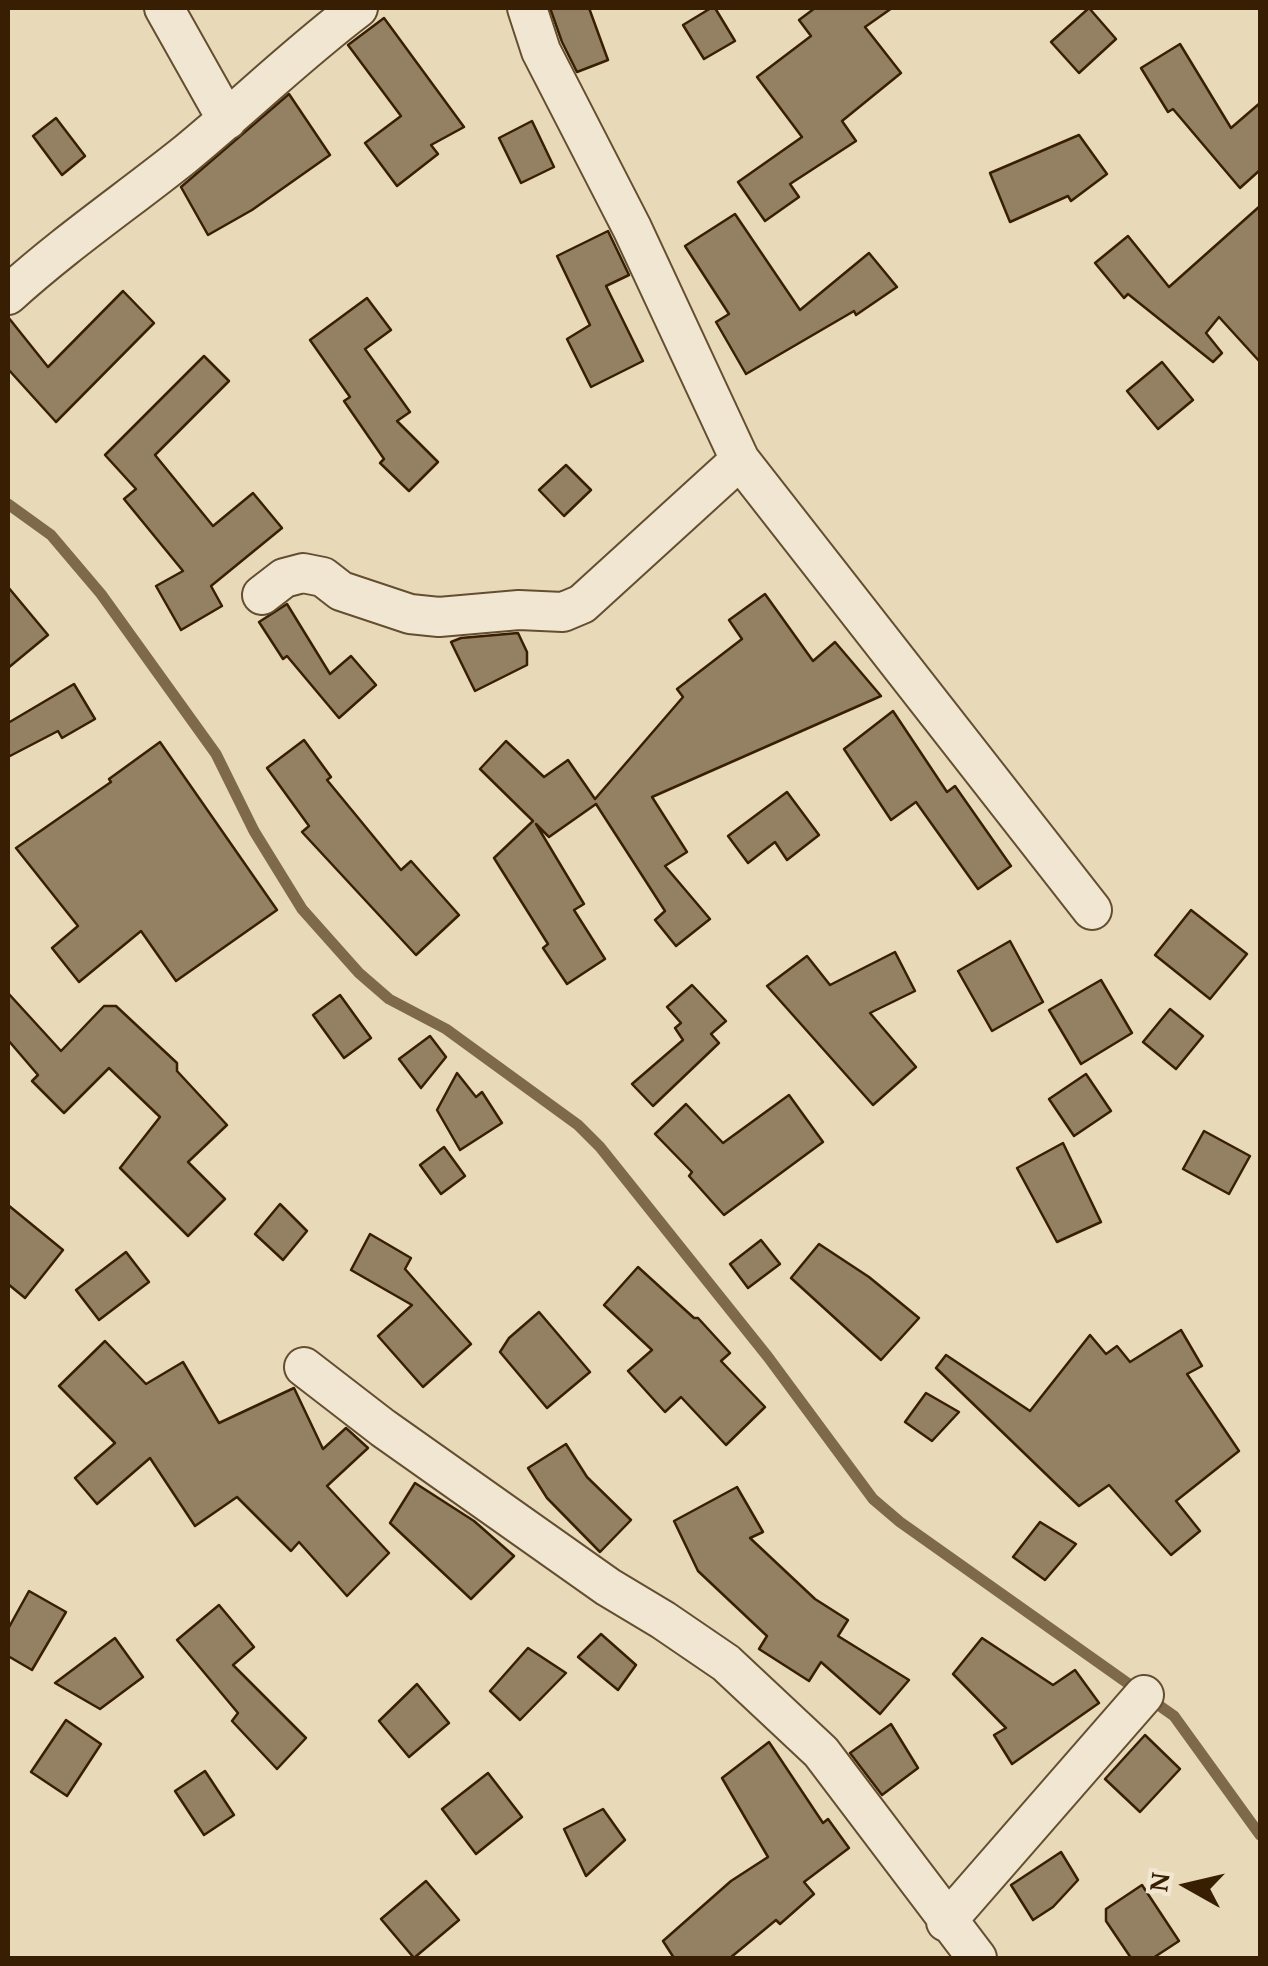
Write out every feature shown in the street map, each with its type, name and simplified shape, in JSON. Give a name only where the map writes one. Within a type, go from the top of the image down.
[{"type":"street","points":[[164,8],[227,120]]},
{"type":"street","points":[[8,295],[49,258],[227,120],[306,48],[358,8]]},
{"type":"street","points":[[527,8],[542,51],[632,228],[740,460],[1092,910]]},
{"type":"street","points":[[262,595],[284,578],[303,573],[323,577],[341,591],[410,614],[438,617],[519,610],[563,612],[582,604],[740,460]]},
{"type":"street","points":[[304,1367],[383,1428],[608,1587],[726,1662],[821,1752],[977,1958]]},
{"type":"street","points":[[946,1922],[1144,1695]]},
{"type":"building","points":[[550,8],[589,8],[608,60],[577,72]]},
{"type":"building","points":[[715,8],[735,41],[704,59],[683,25]]},
{"type":"building","points":[[815,8],[892,8],[865,27],[901,73],[842,121],[856,141],[790,184],[799,197],[765,221],[738,182],[802,137],[757,77],[811,36],[799,20]]},
{"type":"building","points":[[1089,8],[1116,39],[1079,73],[1051,42]]},
{"type":"building","points":[[384,18],[464,127],[431,145],[438,154],[397,186],[365,143],[401,116],[348,45]]},
{"type":"building","points":[[1180,44],[1231,128],[1260,103],[1260,170],[1240,188],[1173,109],[1168,112],[1141,68]]},
{"type":"building","points":[[289,94],[330,155],[252,210],[208,235],[181,187]]},
{"type":"building","points":[[56,118],[85,156],[62,175],[33,136]]},
{"type":"building","points":[[532,121],[554,167],[521,183],[499,138]]},
{"type":"building","points":[[1079,135],[1107,174],[1071,201],[1068,196],[1010,222],[990,173]]},
{"type":"building","points":[[1260,206],[1260,362],[1219,317],[1206,333],[1222,353],[1213,362],[1128,294],[1124,298],[1095,263],[1128,236],[1169,287]]},
{"type":"building","points":[[735,214],[800,310],[869,253],[897,287],[856,315],[854,311],[746,374],[716,322],[729,314],[685,246]]},
{"type":"building","points":[[608,231],[629,275],[606,286],[643,361],[591,387],[567,339],[590,325],[557,256]]},
{"type":"building","points":[[123,291],[154,323],[56,422],[8,369],[8,317],[48,367]]},
{"type":"building","points":[[367,298],[391,330],[365,349],[410,412],[397,421],[438,462],[409,491],[380,463],[384,459],[344,401],[350,397],[310,340]]},
{"type":"building","points":[[204,356],[229,381],[155,455],[213,526],[253,493],[282,528],[211,586],[222,606],[181,630],[156,586],[183,571],[124,499],[136,489],[105,455]]},
{"type":"building","points":[[1162,362],[1193,400],[1158,429],[1127,391]]},
{"type":"building","points":[[566,465],[591,490],[564,516],[539,490]]},
{"type":"building","points":[[8,587],[48,635],[8,668]]},
{"type":"building","points":[[765,594],[813,661],[835,642],[881,696],[652,797],[687,852],[665,866],[710,919],[676,946],[655,920],[665,911],[596,804],[549,837],[536,824],[584,904],[574,910],[605,959],[567,984],[543,948],[548,944],[494,858],[533,821],[480,769],[506,741],[544,777],[568,760],[595,799],[683,697],[677,689],[742,639],[729,620]]},
{"type":"building","points":[[287,604],[330,674],[351,656],[376,685],[339,718],[287,656],[283,659],[259,622]]},
{"type":"building","points":[[518,633],[527,652],[527,665],[475,691],[451,642]]},
{"type":"building","points":[[74,684],[95,719],[62,738],[58,731],[8,757],[8,723]]},
{"type":"building","points":[[893,711],[947,792],[955,786],[1011,866],[978,889],[916,802],[891,820],[844,749]]},
{"type":"building","points":[[304,740],[331,777],[327,780],[401,870],[411,861],[459,915],[416,955],[302,832],[309,826],[267,768]]},
{"type":"building","points":[[160,742],[277,910],[176,981],[141,931],[79,982],[52,948],[78,926],[16,848],[111,782],[109,779]]},
{"type":"building","points":[[787,792],[819,835],[787,860],[775,842],[748,863],[728,836]]},
{"type":"building","points":[[1191,910],[1247,954],[1210,999],[1155,955]]},
{"type":"building","points":[[1010,941],[1043,1002],[992,1031],[958,971]]},
{"type":"building","points":[[895,952],[915,991],[870,1013],[916,1067],[873,1105],[767,986],[807,956],[830,985]]},
{"type":"building","points":[[1101,980],[1132,1033],[1081,1064],[1049,1010]]},
{"type":"building","points":[[692,985],[726,1021],[711,1034],[719,1043],[653,1106],[632,1084],[683,1040],[675,1028],[681,1023],[667,1007]]},
{"type":"building","points":[[8,993],[61,1051],[104,1006],[116,1006],[177,1063],[177,1071],[227,1125],[188,1162],[225,1199],[188,1236],[120,1168],[160,1117],[109,1068],[64,1113],[32,1081],[38,1075],[8,1040]]},
{"type":"building","points":[[340,995],[371,1038],[344,1058],[313,1015]]},
{"type":"building","points":[[1170,1009],[1203,1036],[1176,1069],[1143,1042]]},
{"type":"building","points":[[430,1036],[446,1057],[421,1088],[399,1059]]},
{"type":"building","points":[[457,1073],[476,1097],[482,1092],[502,1123],[460,1150],[437,1110]]},
{"type":"building","points":[[1086,1074],[1111,1111],[1074,1136],[1049,1099]]},
{"type":"building","points":[[789,1095],[823,1142],[724,1215],[689,1176],[692,1172],[655,1134],[686,1104],[723,1143]]},
{"type":"building","points":[[1204,1131],[1250,1156],[1229,1194],[1183,1169]]},
{"type":"building","points":[[1063,1143],[1101,1222],[1057,1242],[1017,1168]]},
{"type":"building","points":[[444,1147],[465,1176],[441,1194],[420,1165]]},
{"type":"building","points":[[280,1204],[307,1231],[283,1260],[255,1234]]},
{"type":"building","points":[[8,1205],[63,1250],[25,1298],[8,1284]]},
{"type":"building","points":[[370,1234],[411,1258],[405,1269],[471,1344],[423,1387],[378,1336],[412,1305],[351,1270]]},
{"type":"building","points":[[761,1240],[780,1264],[748,1288],[730,1264]]},
{"type":"building","points":[[819,1244],[869,1277],[919,1318],[881,1360],[791,1278]]},
{"type":"building","points":[[126,1252],[149,1282],[99,1320],[76,1290]]},
{"type":"building","points":[[638,1267],[698,1318],[730,1353],[721,1361],[765,1407],[726,1445],[681,1397],[665,1412],[628,1371],[652,1350],[604,1305]]},
{"type":"building","points":[[539,1312],[590,1372],[547,1408],[500,1352],[509,1338]]},
{"type":"building","points":[[1181,1330],[1202,1366],[1187,1374],[1239,1451],[1176,1501],[1200,1531],[1171,1555],[1109,1485],[1079,1506],[936,1368],[946,1355],[1030,1411],[1090,1335],[1106,1354],[1117,1346],[1130,1362]]},
{"type":"building","points":[[105,1341],[146,1384],[183,1362],[219,1423],[294,1388],[323,1449],[346,1428],[368,1448],[327,1486],[389,1553],[347,1596],[299,1542],[291,1551],[237,1497],[195,1526],[150,1458],[97,1504],[75,1478],[115,1443],[59,1386]]},
{"type":"building","points":[[926,1393],[959,1412],[932,1441],[905,1422]]},
{"type":"building","points":[[566,1444],[587,1477],[631,1520],[600,1552],[547,1498],[528,1468]]},
{"type":"building","points":[[415,1483],[474,1521],[514,1556],[471,1599],[390,1523]]},
{"type":"building","points":[[737,1487],[763,1532],[750,1538],[815,1599],[848,1620],[838,1636],[909,1680],[880,1714],[821,1662],[809,1681],[759,1649],[767,1636],[698,1571],[674,1521]]},
{"type":"building","points":[[1040,1522],[1076,1544],[1045,1580],[1013,1557]]},
{"type":"building","points":[[29,1591],[66,1612],[32,1670],[8,1656],[8,1629]]},
{"type":"building","points":[[219,1605],[254,1647],[233,1665],[306,1738],[277,1769],[232,1721],[238,1713],[177,1640]]},
{"type":"building","points":[[601,1634],[636,1665],[618,1690],[578,1657]]},
{"type":"building","points":[[115,1638],[143,1677],[100,1709],[55,1683]]},
{"type":"building","points":[[982,1638],[1053,1685],[1075,1670],[1099,1703],[1012,1764],[994,1735],[1006,1728],[953,1674]]},
{"type":"building","points":[[528,1648],[566,1673],[520,1720],[490,1691]]},
{"type":"building","points":[[417,1684],[449,1723],[409,1757],[379,1721]]},
{"type":"building","points":[[66,1720],[101,1744],[67,1796],[31,1772]]},
{"type":"building","points":[[891,1724],[918,1768],[882,1795],[850,1753]]},
{"type":"building","points":[[1145,1735],[1180,1769],[1140,1812],[1105,1779]]},
{"type":"building","points":[[769,1742],[823,1823],[828,1819],[849,1848],[804,1882],[814,1894],[780,1924],[776,1920],[730,1958],[674,1958],[663,1941],[731,1881],[768,1857],[722,1778]]},
{"type":"building","points":[[205,1771],[234,1815],[204,1835],[175,1791]]},
{"type":"building","points":[[488,1773],[522,1817],[476,1854],[442,1809]]},
{"type":"building","points":[[603,1809],[625,1840],[586,1876],[564,1829]]},
{"type":"building","points":[[1061,1852],[1078,1880],[1053,1907],[1033,1920],[1011,1885]]},
{"type":"building","points":[[426,1881],[459,1920],[414,1958],[381,1919]]},
{"type":"building","points":[[1142,1885],[1179,1941],[1153,1958],[1131,1958],[1106,1921],[1106,1909]]},
{"type":"waterway","points":[[8,504],[51,535],[101,594],[216,754],[254,831],[302,909],[359,973],[389,999],[446,1029],[578,1125],[600,1147],[768,1357],[873,1499],[1174,1716],[1260,1835]]}]
